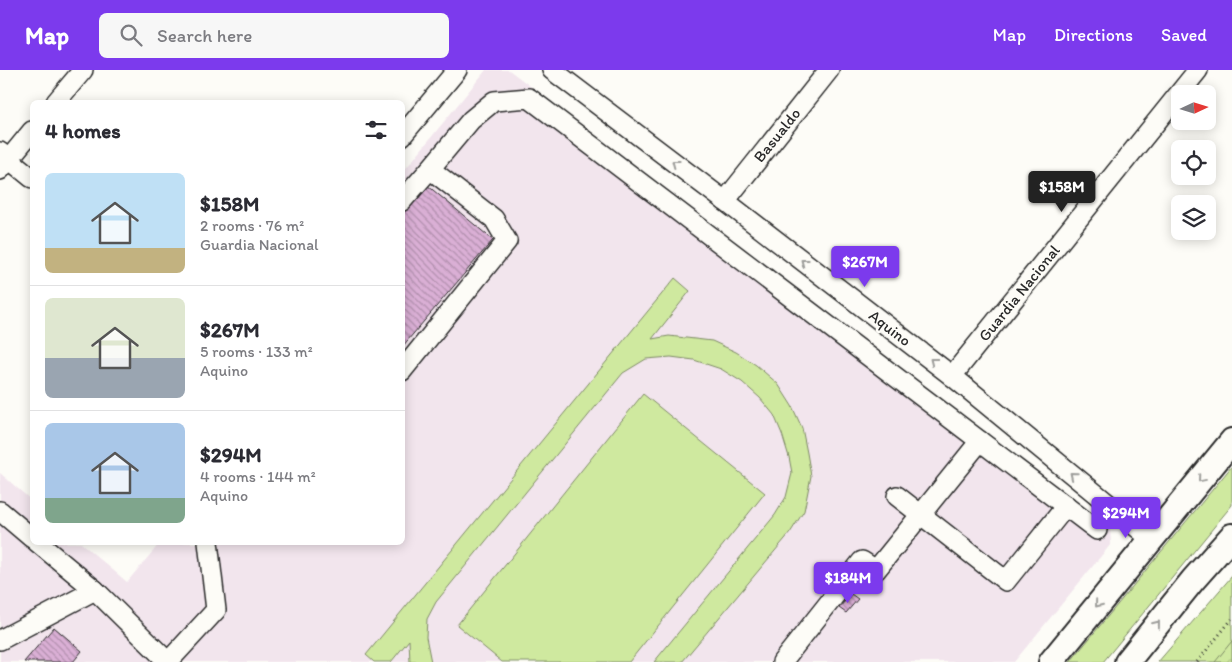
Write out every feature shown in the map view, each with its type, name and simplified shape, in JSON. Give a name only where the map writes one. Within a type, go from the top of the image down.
[{"type":"main road","points":[[1051,662],[1232,441]]},
{"type":"main road","points":[[1126,662],[1193,580],[1232,536]]},
{"type":"street","points":[[58,100],[83,70]]},
{"type":"street","points":[[405,132],[457,70]]},
{"type":"street","name":"Aquino","points":[[552,70],[952,376],[1151,538]]},
{"type":"street","name":"Basualdo","points":[[724,201],[829,70]]},
{"type":"street","name":"Guardia Nacional","points":[[952,376],[1198,70]]},
{"type":"street","points":[[405,198],[471,120],[494,101],[529,98],[1097,530]]},
{"type":"street","points":[[30,133],[3,160],[30,177]]},
{"type":"street","points":[[405,367],[507,241],[494,219],[430,169]]},
{"type":"street","points":[[782,662],[862,561],[876,570],[980,441]]},
{"type":"street","points":[[897,496],[1006,580],[1066,506]]},
{"type":"street","points":[[0,512],[30,536]]},
{"type":"street","points":[[41,545],[95,590],[168,662],[216,610],[208,545]]},
{"type":"street","points":[[0,640],[95,590]]},
{"type":"path","points":[[1197,662],[1232,618]]},
{"type":"shaded area","points":[[486,70],[509,70],[1110,527],[1111,544],[1014,662],[0,662],[0,473],[30,499],[30,545],[83,545],[127,582],[158,545],[405,545],[405,170]]},
{"type":"green space","points":[[675,278],[690,291],[652,339],[669,336],[712,341],[736,352],[756,365],[778,384],[792,406],[802,428],[811,476],[804,511],[790,533],[682,662],[654,662],[775,515],[786,497],[792,473],[782,434],[774,415],[760,398],[742,382],[721,369],[694,360],[671,357],[646,359],[623,373],[436,602],[427,619],[426,637],[431,662],[410,662],[409,640],[391,662],[374,662],[366,655]]},
{"type":"green space","points":[[643,394],[765,493],[629,662],[502,662],[457,625]]},
{"type":"green space","points":[[1232,466],[1232,505],[1103,662],[1070,662]]},
{"type":"green space","points":[[1232,576],[1232,662],[1158,662]]},
{"type":"green space","points":[[1232,641],[1232,662],[1215,662]]},
{"type":"building","points":[[427,185],[493,240],[405,343],[405,211]]},
{"type":"building","points":[[851,594],[858,599],[846,613],[839,608]]},
{"type":"building","points":[[54,627],[82,651],[73,662],[24,662]]}]
